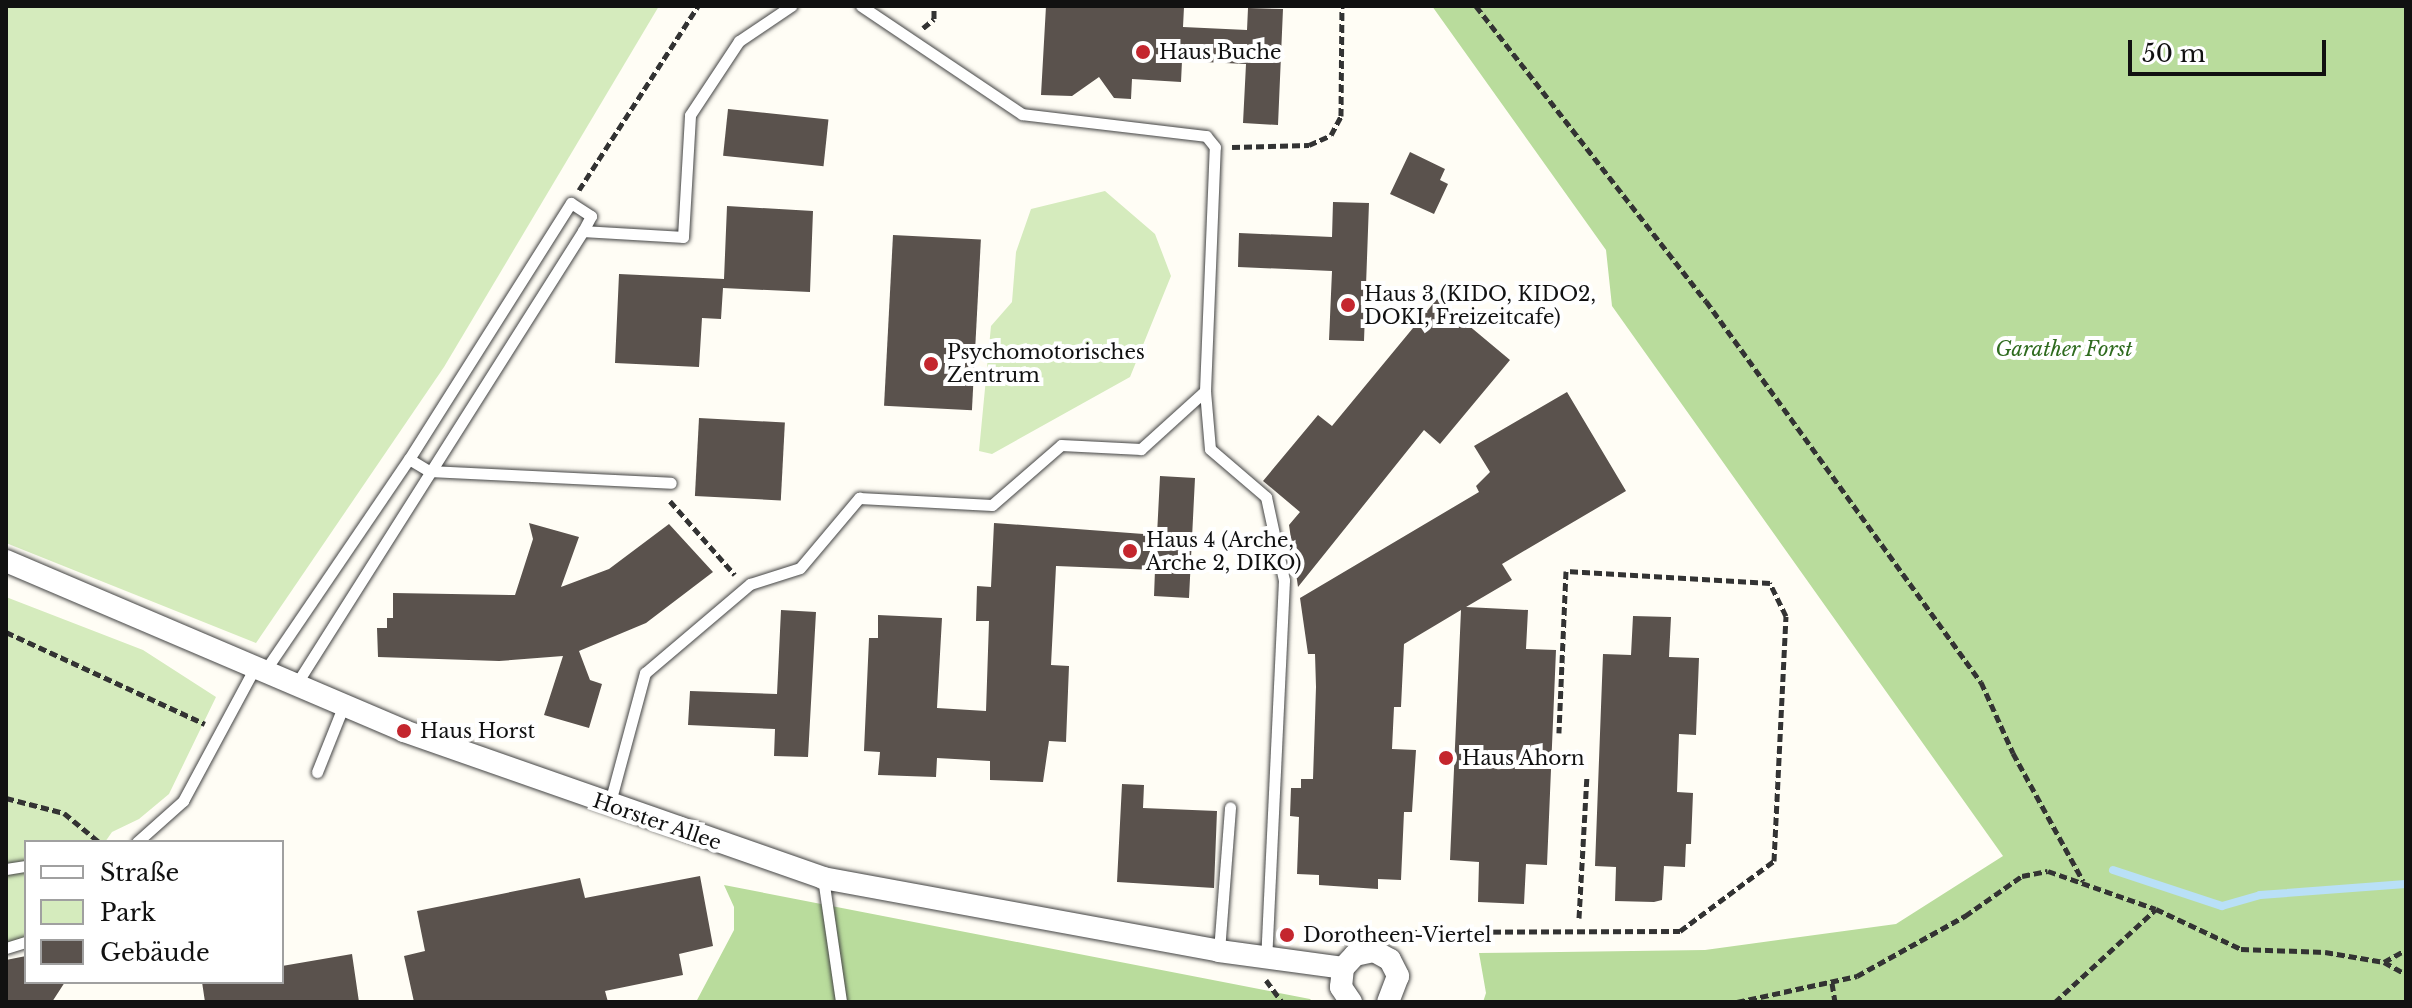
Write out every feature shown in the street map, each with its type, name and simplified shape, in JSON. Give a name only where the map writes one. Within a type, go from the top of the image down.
[{"type":"street","name":"Horster Allee","points":[[6,561],[343,707],[608,806],[823,878],[1219,951],[1343,968]]},
{"type":"street","points":[[1351,1002],[1341,987],[1343,968],[1355,955],[1374,951],[1390,960],[1398,976],[1388,1002]]},
{"type":"lane","points":[[583,231],[683,237],[690,115],[739,41],[791,6]]},
{"type":"lane","points":[[861,6],[1022,114],[1206,136],[1215,147],[1205,391],[1210,449],[1266,497],[1284,580],[1266,958]]},
{"type":"lane","points":[[139,840],[183,801],[219,731],[409,459],[571,203],[591,216],[583,231],[295,686]]},
{"type":"lane","points":[[608,806],[645,673],[746,587],[800,568],[859,498],[992,505],[1061,445],[1141,449],[1205,391]]},
{"type":"lane","points":[[409,459],[429,471],[671,483]]},
{"type":"lane","points":[[317,772],[343,707]]},
{"type":"lane","points":[[1219,951],[1230,807]]},
{"type":"lane","points":[[823,878],[841,1002]]},
{"type":"path","points":[[571,203],[698,6]]},
{"type":"path","points":[[1215,147],[1309,145],[1331,135],[1341,116],[1342,6]]},
{"type":"path","points":[[1476,6],[1706,301],[1981,682],[2013,753],[2083,881]]},
{"type":"path","points":[[654,482],[746,587]]},
{"type":"path","points":[[1374,951],[1409,932],[1680,931],[1774,861],[1786,616],[1770,583],[1566,571],[1559,733]]},
{"type":"path","points":[[6,632],[219,731]]},
{"type":"path","points":[[1579,918],[1587,775]]},
{"type":"path","points":[[6,798],[64,813],[97,840]]},
{"type":"path","points":[[1737,1002],[1832,983],[1894,957],[2022,876],[2048,871],[2156,909],[2241,949],[2325,952],[2384,962],[2406,974]]},
{"type":"path","points":[[2055,1002],[2156,909]]},
{"type":"path","points":[[2384,962],[2406,950]]},
{"type":"path","points":[[1832,983],[1835,1002]]},
{"type":"green space","points":[[6,6],[659,6],[444,367],[256,643],[6,543]]},
{"type":"green space","name":"Garather Forst","points":[[1432,6],[2406,6],[2406,1002],[1483,1002],[1486,993],[1479,953],[1705,950],[1896,924],[2003,856],[1612,306],[1606,250]]},
{"type":"green space","points":[[1105,191],[1155,234],[1171,276],[1130,377],[992,454],[979,451],[991,326],[1012,302],[1016,252],[1031,209]]},
{"type":"green space","points":[[6,597],[143,650],[216,697],[169,794],[139,819],[112,832],[106,840],[24,840],[24,942],[6,956]]},
{"type":"green space","points":[[724,885],[1313,1002],[696,1002],[734,930],[734,907]]},
{"type":"building","points":[[1046,6],[1184,7],[1183,27],[1247,30],[1248,8],[1283,9],[1278,125],[1243,123],[1246,64],[1182,61],[1181,82],[1132,79],[1131,99],[1114,98],[1099,77],[1072,96],[1041,95]]},
{"type":"building","points":[[728,109],[828,120],[824,166],[723,156]]},
{"type":"building","points":[[1410,152],[1445,169],[1440,180],[1448,184],[1434,214],[1390,194]]},
{"type":"building","name":"Haus 3 (KIDO, KIDO2, DOKI, Freizeitcafe)","points":[[1333,202],[1369,203],[1364,341],[1329,340],[1332,271],[1238,267],[1239,233],[1332,237]]},
{"type":"building","points":[[727,206],[813,211],[810,292],[723,288],[721,319],[702,318],[699,367],[615,363],[619,274],[724,279]]},
{"type":"building","points":[[893,235],[981,240],[972,410],[884,406]]},
{"type":"building","points":[[1437,299],[1510,360],[1440,444],[1424,430],[1298,587],[1289,525],[1300,512],[1263,481],[1318,415],[1332,426]]},
{"type":"building","points":[[1567,392],[1626,491],[1502,564],[1512,580],[1466,607],[1528,610],[1526,649],[1556,650],[1547,865],[1526,864],[1524,904],[1478,902],[1479,862],[1450,860],[1461,610],[1404,644],[1401,707],[1394,707],[1392,749],[1416,750],[1412,812],[1404,812],[1401,880],[1378,879],[1378,889],[1319,885],[1319,875],[1297,874],[1299,817],[1290,816],[1291,788],[1301,788],[1301,779],[1313,779],[1316,687],[1315,654],[1308,654],[1300,598],[1479,492],[1476,486],[1490,472],[1474,446]]},
{"type":"building","points":[[699,418],[785,423],[781,500],[695,496]]},
{"type":"building","points":[[1160,476],[1195,478],[1189,598],[1154,596],[1155,570],[1056,566],[1051,665],[1069,666],[1066,742],[1049,741],[1043,782],[990,780],[990,761],[937,758],[936,777],[878,775],[880,752],[864,751],[869,638],[878,638],[878,615],[942,618],[937,708],[986,711],[989,621],[976,621],[977,586],[991,587],[994,523],[1157,535]]},
{"type":"building","points":[[529,523],[579,537],[561,587],[609,569],[669,524],[713,572],[646,623],[579,651],[590,680],[602,684],[589,728],[544,715],[563,656],[499,661],[378,657],[377,628],[387,628],[387,618],[393,618],[393,593],[515,595],[533,539]]},
{"type":"building","points":[[781,610],[816,612],[808,757],[774,756],[775,729],[688,725],[690,691],[777,694]]},
{"type":"building","points":[[1633,616],[1671,617],[1669,657],[1699,658],[1696,735],[1679,734],[1677,792],[1693,793],[1691,844],[1686,844],[1685,867],[1664,866],[1662,900],[1654,902],[1615,901],[1616,867],[1595,866],[1603,654],[1631,655]]},
{"type":"building","points":[[1122,784],[1144,785],[1143,808],[1217,811],[1214,888],[1117,882]]},
{"type":"building","points":[[700,876],[713,946],[679,954],[683,975],[605,991],[608,1002],[414,1002],[404,956],[425,951],[417,911],[580,878],[585,898]]},
{"type":"building","points":[[352,954],[359,1002],[205,1002],[202,984],[284,984],[284,966]]},
{"type":"building","points":[[24,956],[24,984],[64,984],[52,1002],[6,1002],[6,960]]},
{"type":"waterway","points":[[2113,870],[2222,906],[2260,895],[2406,884]]},
{"type":"place","name":"Haus Buche","points":[[1143,52]]},
{"type":"place","name":"Haus 3 (KIDO, KIDO2, DOKI, Freizeitcafe)","points":[[1348,305]]},
{"type":"place","name":"Psychomotorisches Zentrum","points":[[931,364]]},
{"type":"place","name":"Haus 4 (Arche, Arche 2, DIKO)","points":[[1130,551]]},
{"type":"place","name":"Haus Horst","points":[[404,731]]},
{"type":"place","name":"Haus Ahorn","points":[[1446,758]]},
{"type":"place","name":"Dorotheen-Viertel","points":[[1287,935]]}]
